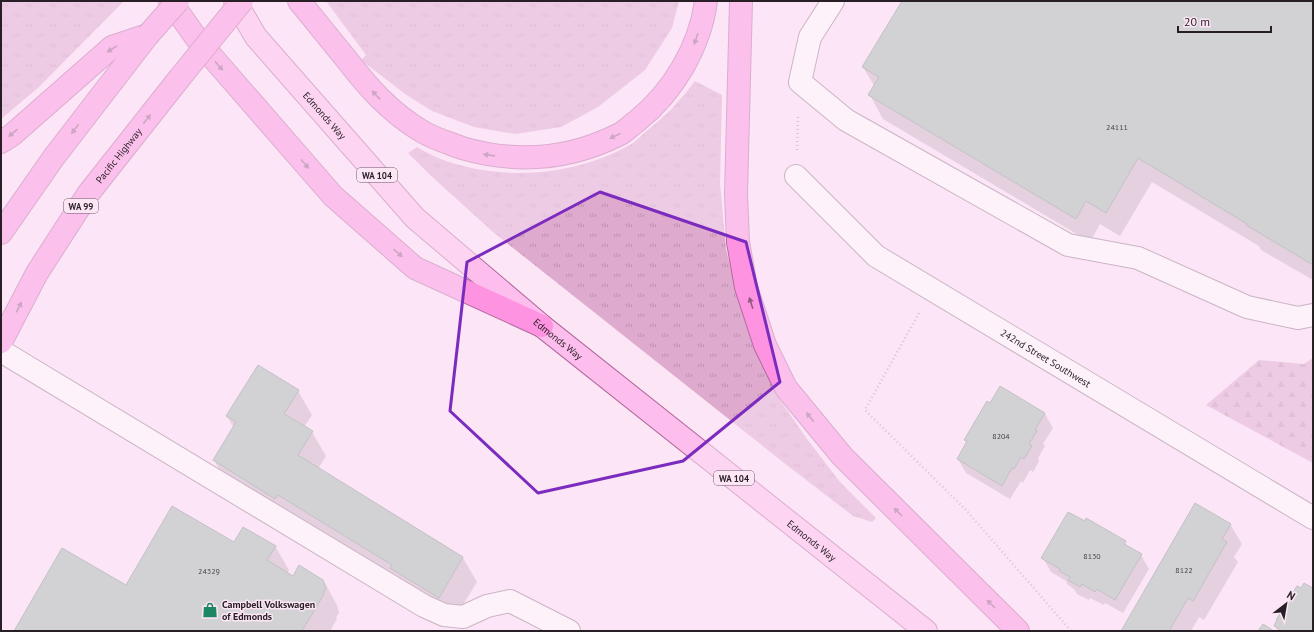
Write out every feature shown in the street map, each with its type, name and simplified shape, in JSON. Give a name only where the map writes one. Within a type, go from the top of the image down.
[{"type":"highway","points":[[170,1],[200,43],[333,196],[415,268],[542,326]]},
{"type":"highway","points":[[1,233],[54,157],[148,35],[178,1]]},
{"type":"highway","name":"Pacific Highway","points":[[1,342],[37,273],[88,194],[242,1]]},
{"type":"highway","points":[[299,1],[367,86],[384,104],[424,133],[447,143],[482,154],[515,158],[548,158],[586,149],[621,133],[650,111],[676,79],[693,48],[704,15],[706,1]]},
{"type":"highway","points":[[741,1],[736,194],[738,242],[746,287],[765,345],[786,388],[842,456],[1018,631]]},
{"type":"highway","points":[[1,142],[12,135],[112,47],[148,35]]},
{"type":"main road","name":"Edmonds Way","points":[[236,1],[256,37],[415,218],[542,326],[926,631]]},
{"type":"street","points":[[833,1],[810,37],[800,82],[846,120],[1068,245],[1138,258],[1247,307],[1298,318],[1313,315]]},
{"type":"street","name":"242nd Street Southwest","points":[[796,176],[876,256],[1313,518]]},
{"type":"street","points":[[1,351],[424,606],[444,615],[463,617],[487,606],[510,601],[569,631]]},
{"type":"path","points":[[796,176],[800,82]]},
{"type":"path","points":[[932,290],[865,410],[966,510],[1071,631]]},
{"type":"highlighted area","points":[[600,192],[746,242],[780,382],[683,461],[538,493],[450,411],[467,262]]},
{"type":"green space","points":[[1,1],[124,1],[39,87],[1,119]]},
{"type":"green space","points":[[326,1],[679,1],[672,28],[645,70],[598,107],[561,127],[515,134],[474,127],[432,111],[405,94],[361,60],[366,55]]},
{"type":"green space","points":[[695,81],[722,95],[720,183],[726,249],[746,325],[776,394],[807,439],[840,482],[876,518],[872,522],[853,516],[493,232],[408,153],[417,147],[438,158],[462,166],[486,171],[511,173],[560,170],[584,164],[608,156],[630,145],[671,109]]},
{"type":"green space","points":[[1313,358],[1313,463],[1206,405],[1259,360],[1304,364]]},
{"type":"building","points":[[902,1],[1313,1],[1313,265],[1138,158],[1106,213],[1086,201],[1076,219],[868,95],[879,77],[862,67]]},
{"type":"building","points":[[258,365],[299,390],[284,414],[313,431],[298,455],[463,557],[439,598],[390,568],[392,565],[278,495],[275,499],[213,460],[236,422],[226,416]]},
{"type":"building","points":[[1000,386],[1045,413],[1029,444],[1032,446],[1024,459],[1021,457],[1014,469],[1012,468],[1002,486],[957,459],[967,441],[964,440],[987,401],[990,403]]},
{"type":"building","points":[[1195,503],[1231,524],[1222,539],[1227,542],[1193,601],[1188,598],[1169,631],[1121,631]]},
{"type":"building","points":[[172,506],[234,542],[243,527],[276,546],[267,560],[293,576],[299,565],[323,580],[326,588],[323,593],[324,594],[302,631],[14,631],[62,548],[126,585]]},
{"type":"building","points":[[1068,512],[1085,521],[1086,518],[1126,541],[1124,544],[1142,554],[1115,600],[1097,589],[1095,592],[1082,584],[1080,587],[1068,580],[1070,577],[1059,571],[1060,569],[1041,558]]},
{"type":"building","points":[[1304,583],[1313,588],[1313,631],[1282,631],[1274,626],[1276,620],[1297,586],[1301,588]]},
{"type":"building","points":[[1263,624],[1274,631],[1258,631]]},
{"type":"place","name":"Campbell Volkswagen of Edmonds","points":[[210,610]]}]
